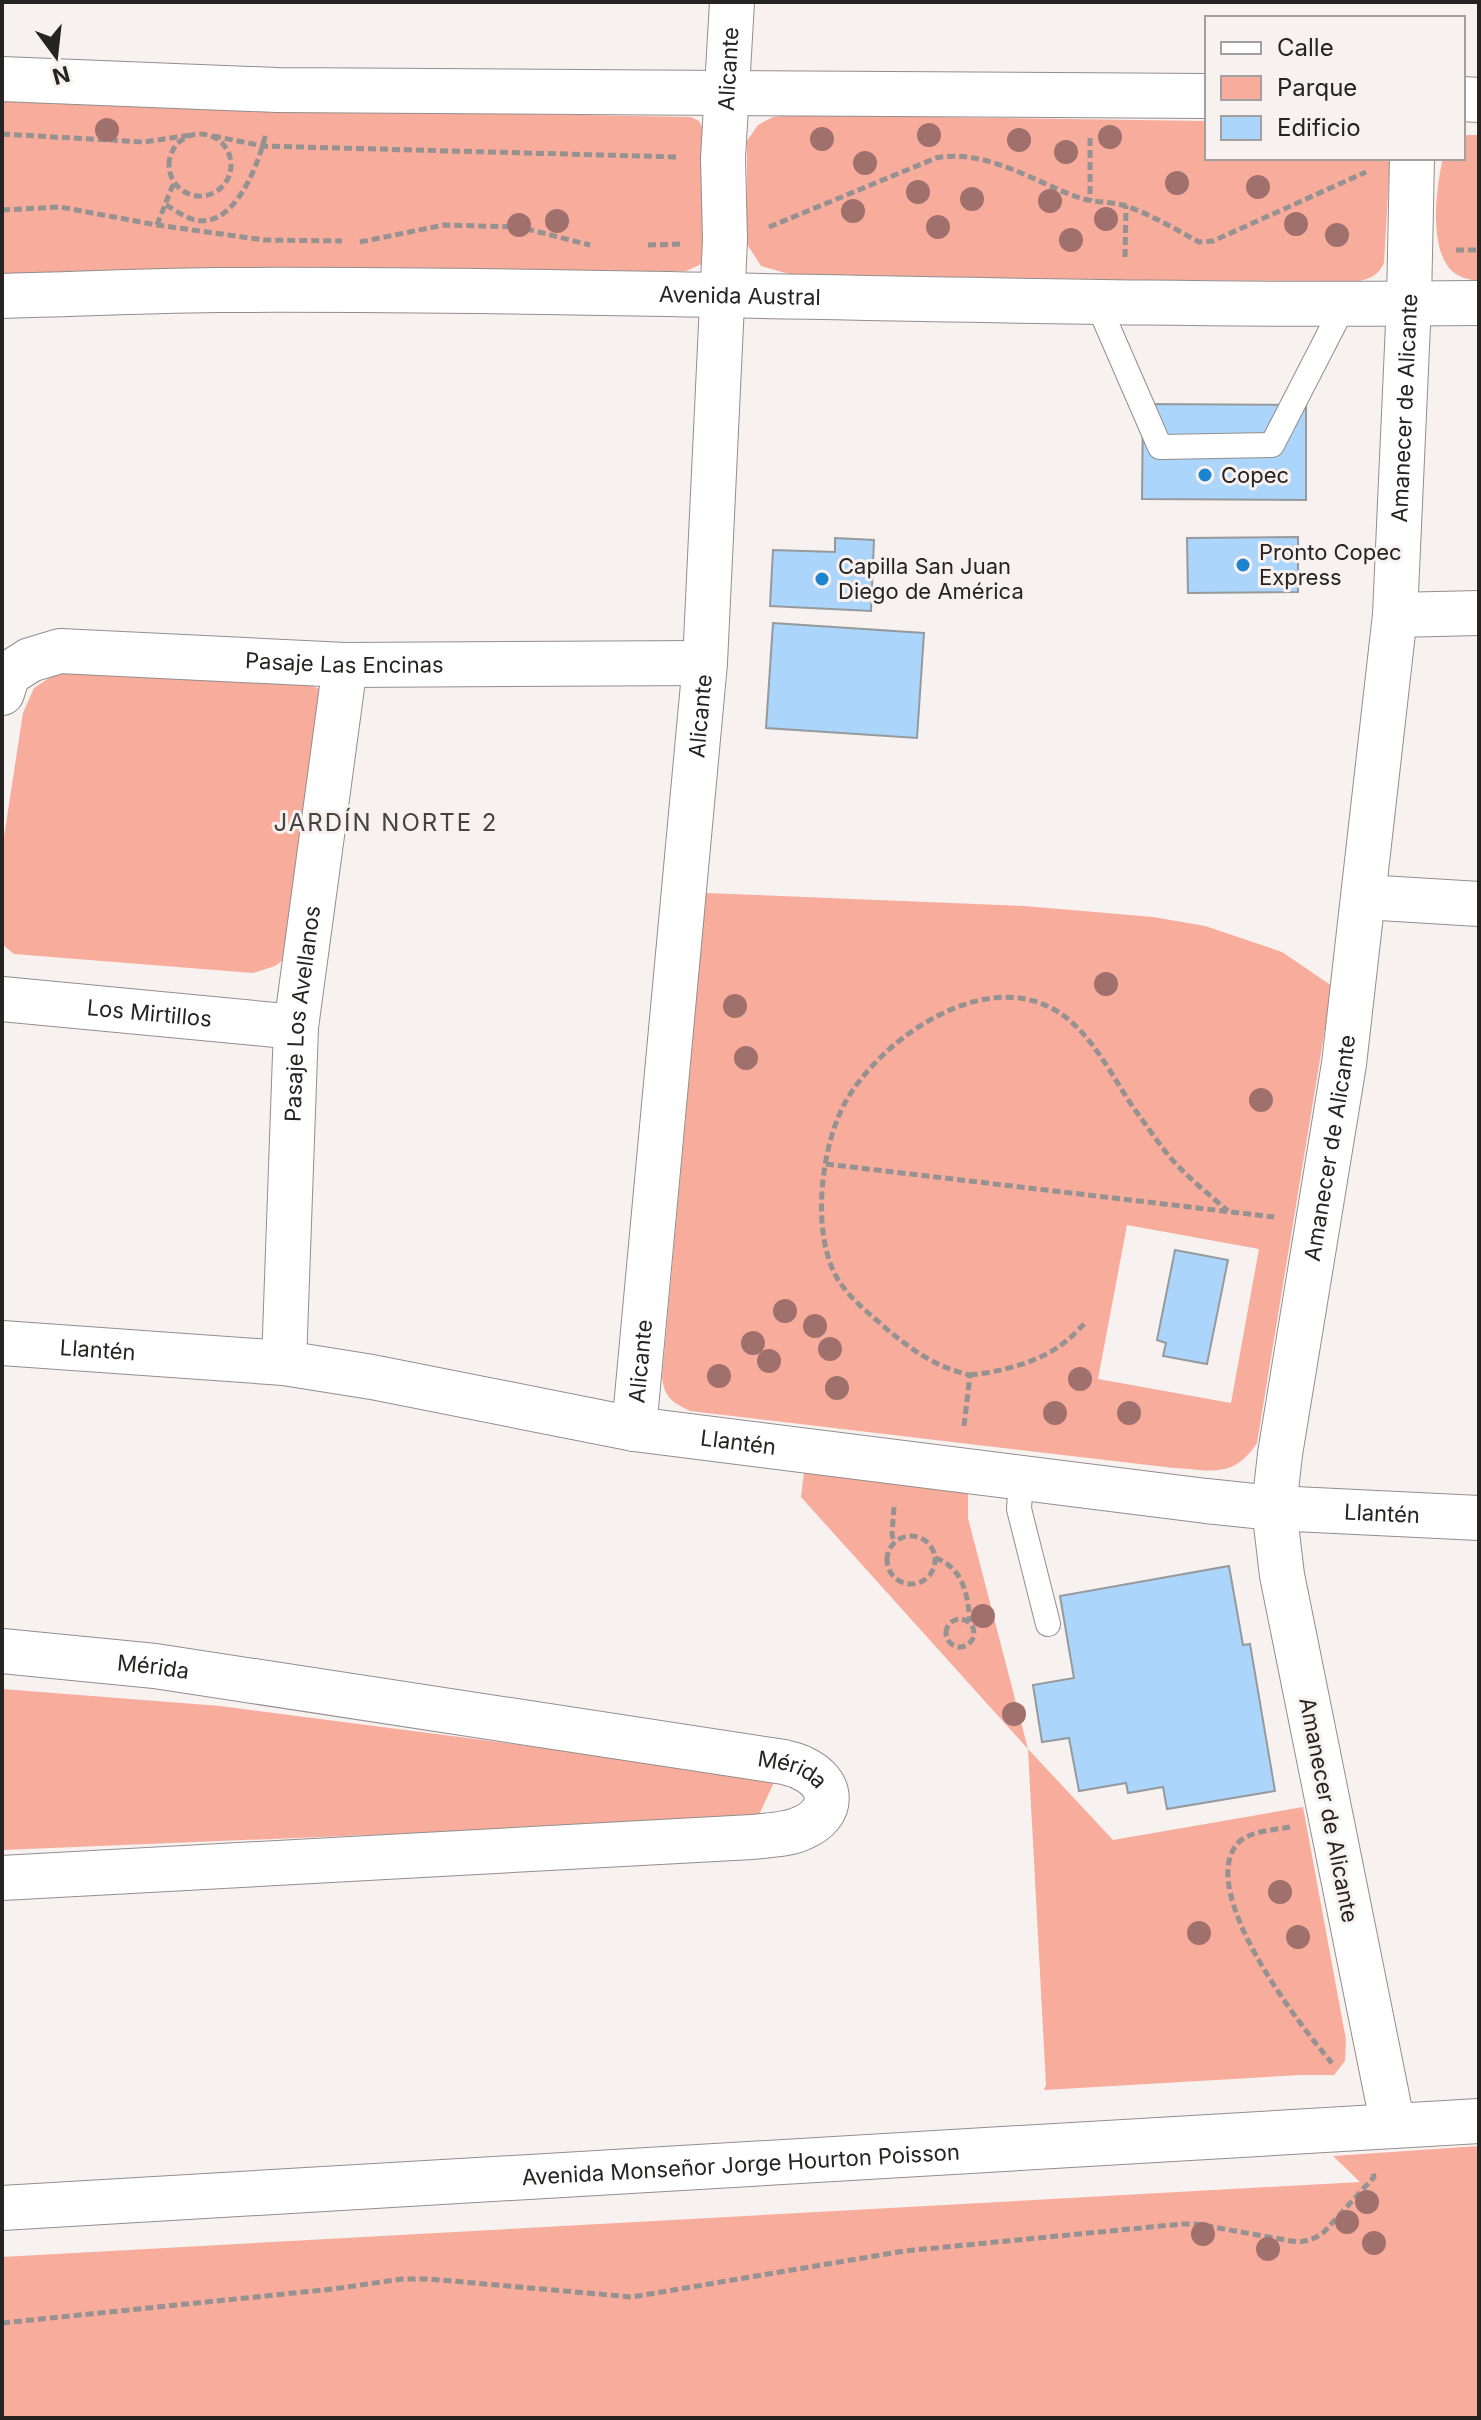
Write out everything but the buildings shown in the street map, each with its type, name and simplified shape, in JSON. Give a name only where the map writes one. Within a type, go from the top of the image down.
[{"type":"street","name":"Alicante","points":[[634,1429],[705,663],[725,240],[723,158],[732,2]]},
{"type":"street","points":[[2,79],[277,90],[1205,96]]},
{"type":"street","name":"Amanecer de Alicante","points":[[1382,2127],[1331,1819],[1282,1575],[1274,1508],[1280,1454],[1344,1064],[1395,615],[1412,160]]},
{"type":"street","name":"Avenida Austral","points":[[2,296],[215,290],[1479,303]]},
{"type":"street","points":[[1395,615],[1479,613]]},
{"type":"street","name":"Pasaje Las Encinas","points":[[2,693],[8,674],[30,660],[60,651],[345,665],[705,663]]},
{"type":"street","name":"Pasaje Los Avellanos","points":[[284,1363],[296,1027],[345,665]]},
{"type":"street","points":[[1364,897],[1479,904]]},
{"type":"street","name":"Los Mirtillos","points":[[2,999],[296,1027]]},
{"type":"street","name":"Llantén","points":[[2,1343],[284,1363],[372,1377],[634,1429],[1274,1508],[1479,1518]]},
{"type":"street","name":"Mérida","points":[[2,1651],[155,1666],[784,1762],[803,1768],[817,1778],[827,1792],[827,1806],[819,1819],[800,1830],[752,1837],[2,1878]]},
{"type":"street","name":"Avenida Monseñor Jorge Hourton Poisson","points":[[2,2208],[1479,2121]]},
{"type":"lane","points":[[1096,300],[1160,447],[1272,445],[1345,303]]},
{"type":"lane","points":[[1021,1478],[1019,1509],[1048,1624]]},
{"type":"path","points":[[166,205],[196,220],[214,218],[234,206],[263,146],[277,90]]},
{"type":"path","points":[[2,134],[144,142],[201,133],[263,146],[723,158]]},
{"type":"path","points":[[201,133],[214,136],[224,144],[232,167],[228,180],[220,190],[208,196],[195,196],[183,191],[174,182],[168,164],[175,145],[182,139],[201,133]]},
{"type":"path","points":[[157,225],[174,182]]},
{"type":"path","points":[[1085,1323],[1060,1346],[1024,1363],[993,1373],[970,1375],[954,1372],[925,1359],[856,1303],[837,1277],[823,1245],[822,1196],[831,1135],[846,1101],[867,1072],[904,1038],[942,1014],[975,1000],[1018,997],[1055,1010],[1084,1035],[1136,1112],[1181,1169],[1228,1211]]},
{"type":"path","points":[[826,1164],[1319,1222]]},
{"type":"path","points":[[958,1470],[970,1375]]},
{"type":"path","points":[[935,1558],[930,1575],[915,1584],[897,1581],[887,1566],[888,1549],[894,1542],[911,1536],[927,1542],[935,1558],[951,1565],[958,1573],[967,1596],[974,1636],[970,1643],[961,1647],[949,1642],[946,1633],[953,1621],[961,1619],[970,1623]]},
{"type":"path","points":[[1331,1819],[1252,1835],[1239,1842],[1233,1852],[1229,1871],[1238,1918],[1260,1963],[1289,2009],[1337,2069]]},
{"type":"path","points":[[2,2323],[402,2279],[632,2297],[904,2251],[1182,2224],[1305,2241],[1315,2239],[1324,2232],[1374,2177],[1382,2127]]},
{"type":"green space","points":[[2,98],[232,109],[691,117],[699,121],[708,138],[704,263],[686,271],[219,270],[2,274]]},
{"type":"green space","points":[[773,117],[1205,121],[1205,160],[1390,160],[1384,263],[1374,276],[1358,281],[1081,280],[789,274],[761,266],[747,244],[747,141],[758,125]]},
{"type":"green space","points":[[1479,135],[1479,281],[1463,278],[1450,269],[1443,258],[1437,231],[1438,184],[1443,160],[1465,160],[1465,136]]},
{"type":"green space","points":[[82,667],[304,682],[324,691],[291,954],[275,966],[253,973],[14,954],[2,944],[2,850],[23,713],[34,688],[57,673]]},
{"type":"green space","points":[[706,893],[1024,906],[1153,917],[1205,926],[1282,952],[1332,986],[1257,1443],[1239,1462],[1221,1470],[1174,1468],[690,1411],[670,1399],[662,1378]],"holes":[[[1127,1225],[1259,1249],[1231,1403],[1098,1379]]]},
{"type":"green space","points":[[804,1472],[968,1491],[968,1518],[1028,1749],[801,1497]]},
{"type":"green space","points":[[2,1689],[220,1706],[776,1778],[757,1819],[2,1850]]},
{"type":"green space","points":[[1028,1749],[1113,1840],[1303,1807],[1346,2040],[1345,2061],[1334,2075],[1044,2090]]},
{"type":"green space","points":[[1479,2146],[1479,2418],[2,2418],[2,2257],[1360,2182],[1333,2156]]},
{"type":"place","name":"Copec","points":[[1205,475]]},
{"type":"place","name":"Pronto Copec Express","points":[[1243,565]]},
{"type":"place","name":"Capilla San Juan Diego de América","points":[[822,579]]},
{"type":"district","name":"JARDÍN NORTE 2","points":[[386,823]]}]
